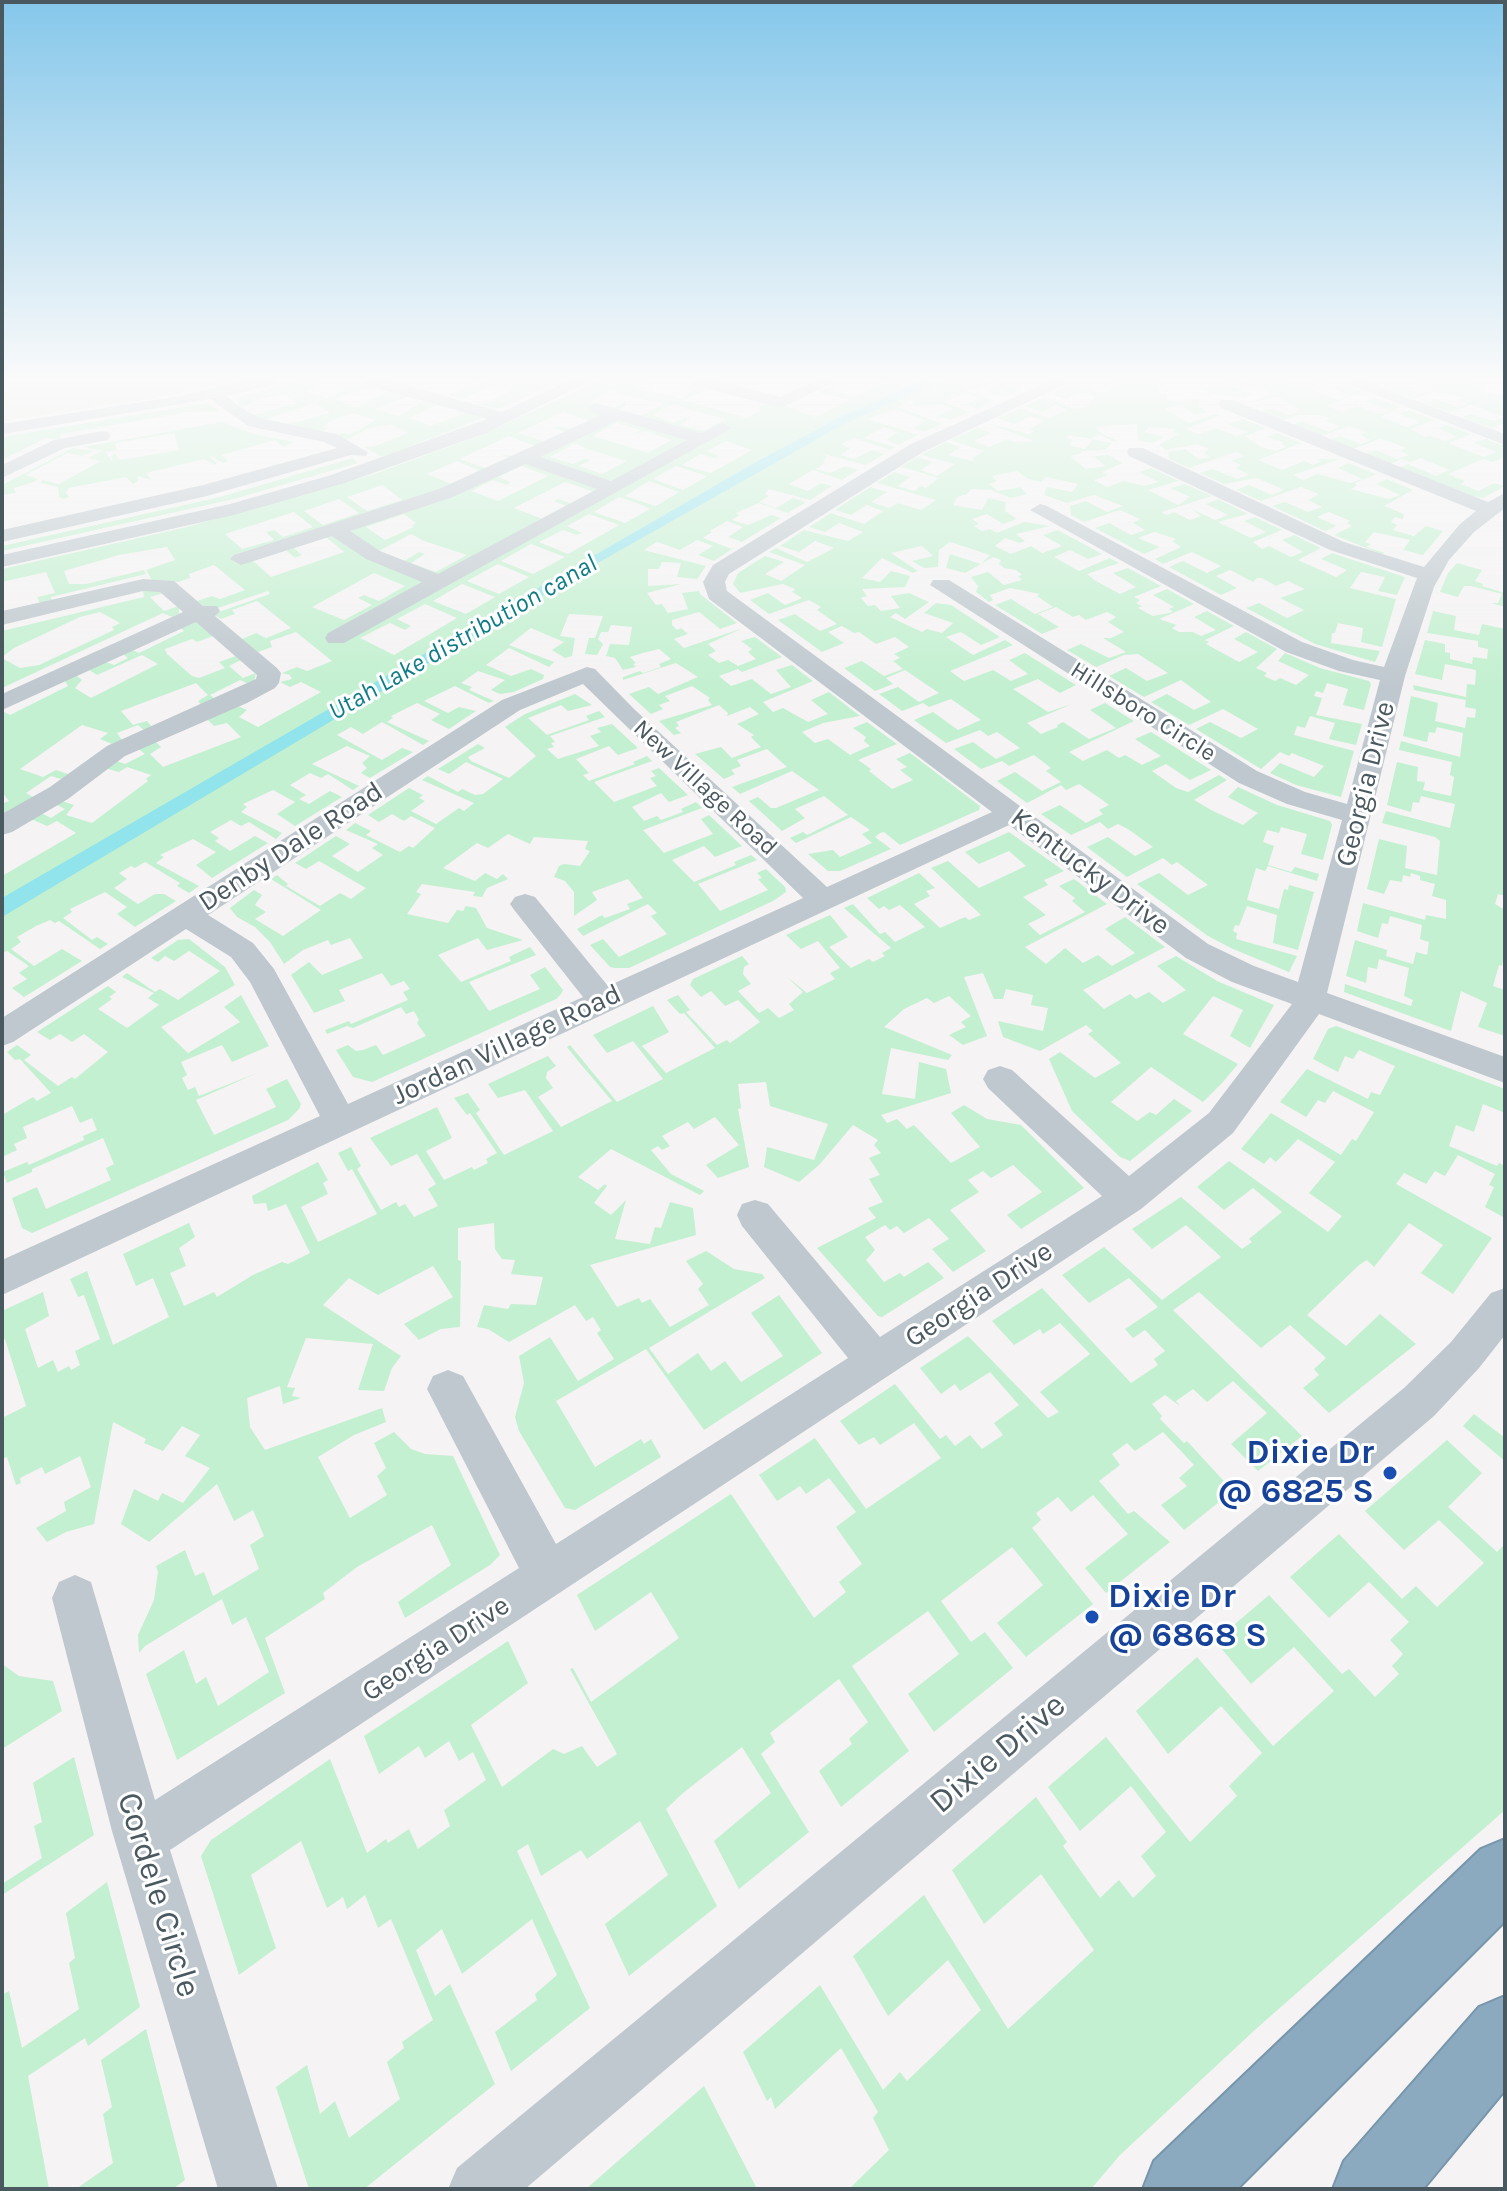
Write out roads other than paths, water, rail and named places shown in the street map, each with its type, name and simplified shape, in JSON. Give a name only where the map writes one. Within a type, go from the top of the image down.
[{"type":"highway","points":[[1182,2189],[1505,1873]]},
{"type":"highway","points":[[1372,2189],[1505,2033]]},
{"type":"street","points":[[2,536],[231,483]]},
{"type":"street","points":[[2,561],[234,509],[390,483]]},
{"type":"street","points":[[241,559],[334,529],[405,483]]},
{"type":"street","points":[[600,483],[614,488]]},
{"type":"street","points":[[336,638],[623,483]]},
{"type":"street","name":"Kentucky Drive","points":[[860,483],[721,570],[714,582],[717,594],[1182,942],[1243,974],[1505,1070]]},
{"type":"street","points":[[1203,483],[1345,550],[1429,575]]},
{"type":"street","points":[[1440,483],[1496,504]]},
{"type":"street","name":"Georgia Drive","points":[[141,1839],[1128,1198],[1221,1123],[1303,1015],[1310,998],[1393,676],[1411,617],[1429,575],[1443,554],[1496,504]]},
{"type":"street","points":[[1040,510],[1294,647],[1347,666],[1393,676]]},
{"type":"street","points":[[334,529],[375,556],[440,582]]},
{"type":"street","points":[[2,618],[143,585],[166,586],[204,612],[269,673],[267,683],[212,712],[116,751],[59,793],[2,826]]},
{"type":"street","name":"Hillsboro Circle","points":[[941,585],[1248,777],[1296,798],[1358,816]]},
{"type":"street","points":[[2,703],[177,621],[204,612]]},
{"type":"street","name":"New Village Road","points":[[587,674],[824,901]]},
{"type":"street","name":"Denby Dale Road","points":[[2,1034],[511,705],[587,674]]},
{"type":"street","name":"Jordan Village Road","points":[[2,1278],[1013,813]]},
{"type":"street","points":[[525,904],[602,1000]]},
{"type":"street","points":[[186,915],[242,950],[263,977],[340,1122]]},
{"type":"street","points":[[1000,1079],[1128,1198]]},
{"type":"street","points":[[755,1215],[876,1362]]},
{"type":"street","name":"Dixie Drive","points":[[478,2189],[1419,1402],[1465,1355],[1505,1305]]},
{"type":"street","points":[[448,1389],[548,1576]]},
{"type":"street","name":"Cordele Circle","points":[[75,1598],[141,1839],[248,2189]]},
{"type":"water","name":"Utah Lake distribution canal","points":[[719,483],[739,483],[587,569],[2,917],[2,898]]},
{"type":"place","name":"Dixie Dr @ 6825 S","points":[[1390,1473]]},
{"type":"place","name":"Dixie Dr @ 6868 S","points":[[1092,1617]]}]
